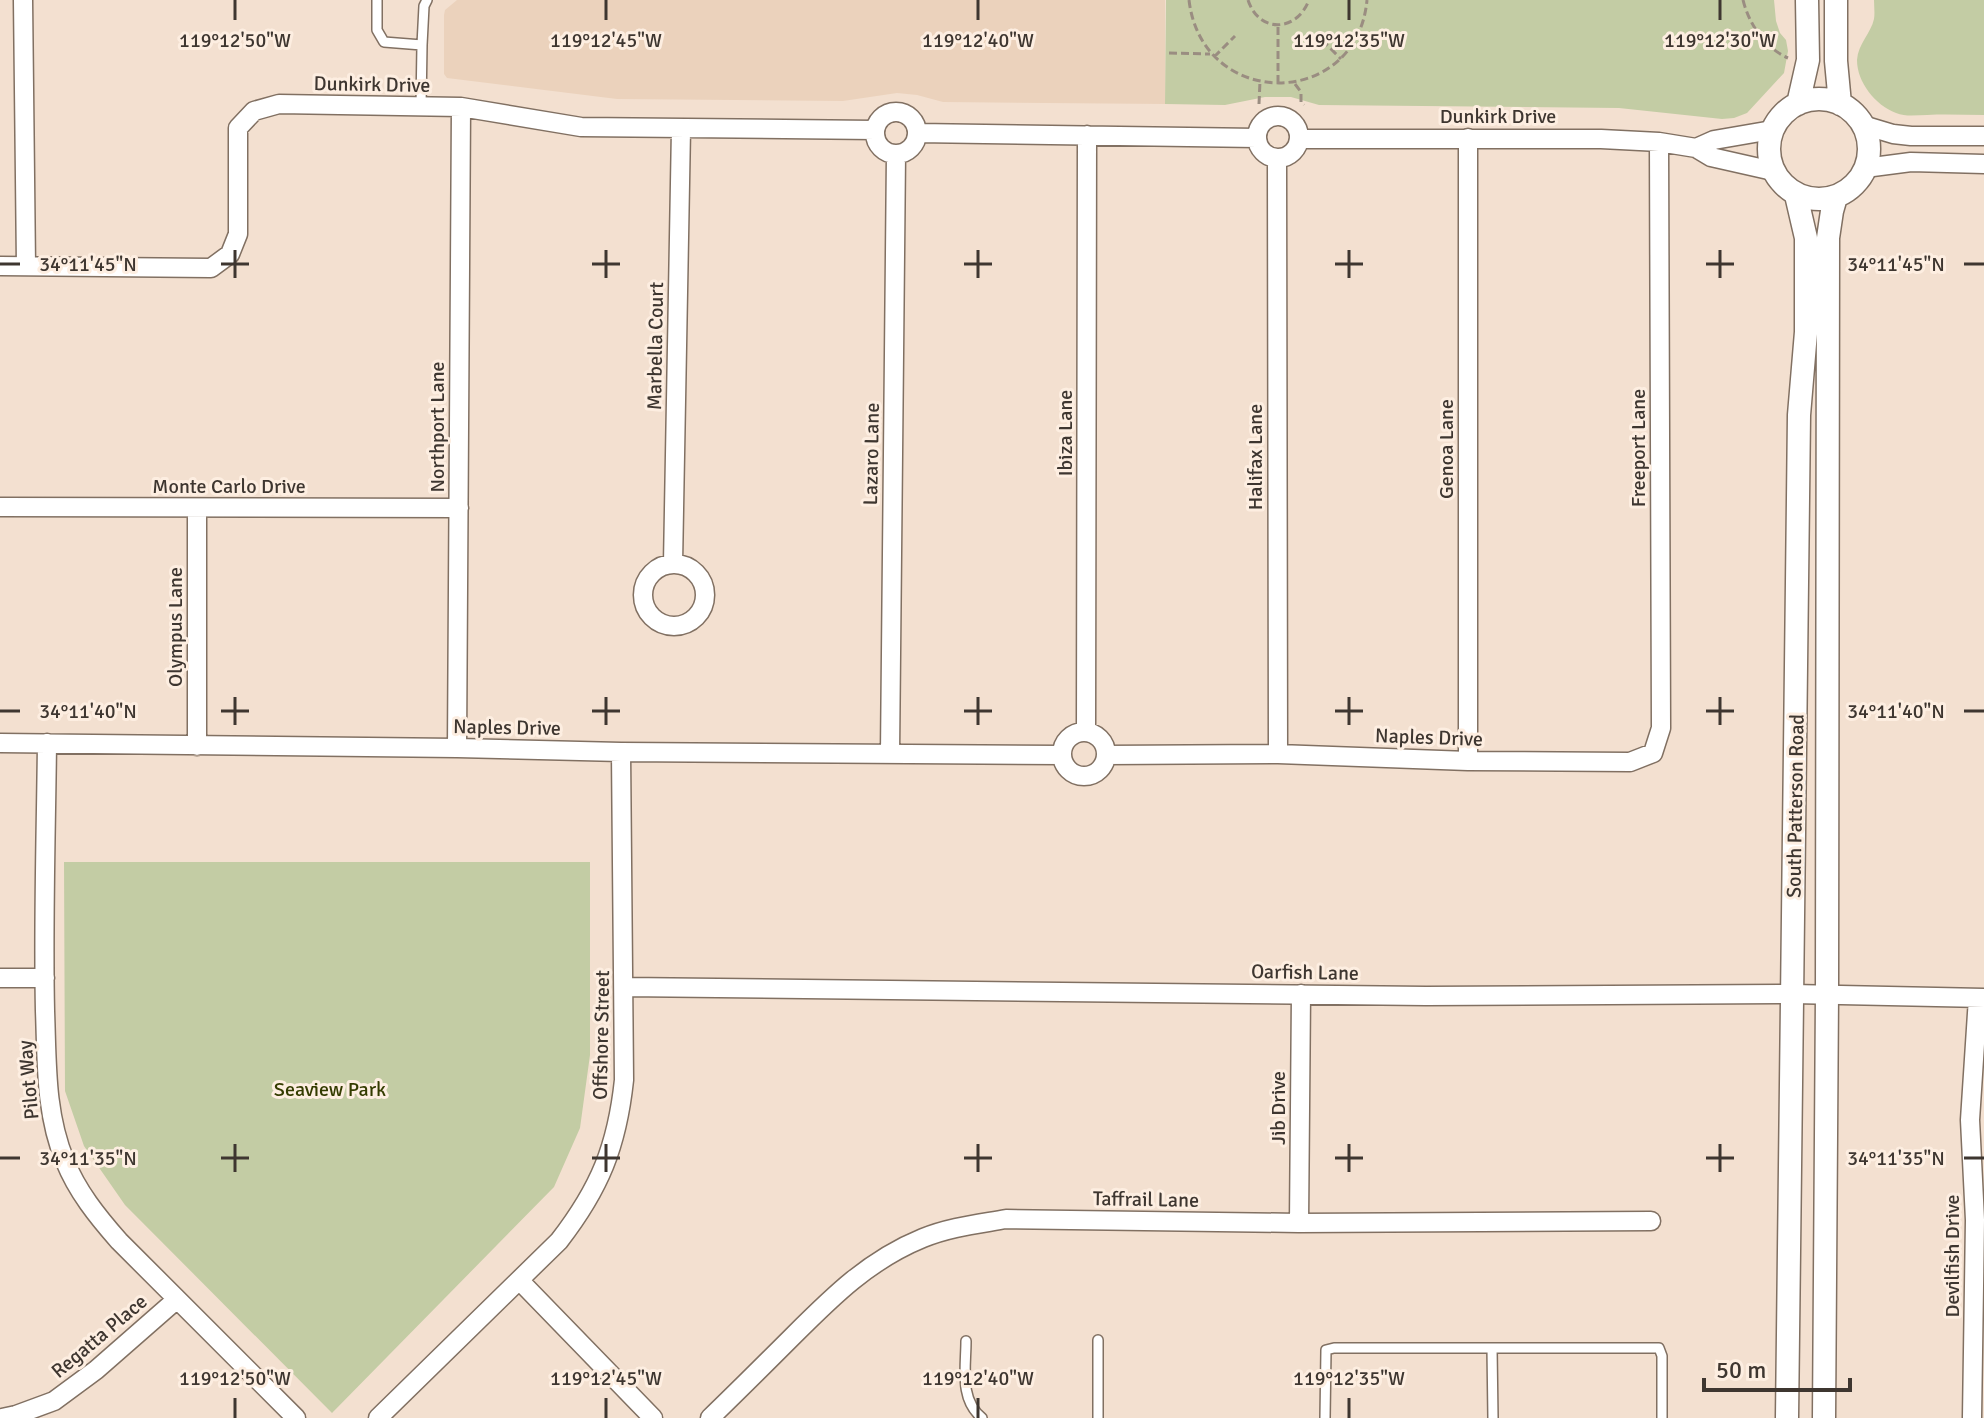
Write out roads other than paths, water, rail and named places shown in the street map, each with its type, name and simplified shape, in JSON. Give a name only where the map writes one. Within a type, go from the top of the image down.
[{"type":"street","points":[[23,0],[26,266]]},
{"type":"street","points":[[1798,104],[1808,60],[1807,0]]},
{"type":"street","points":[[1836,0],[1840,104]]},
{"type":"street","points":[[1826,100],[1840,104],[1863,125],[1869,154],[1865,168],[1849,190],[1836,197],[1809,199],[1796,195],[1783,185],[1773,171],[1769,157],[1772,130],[1779,119],[1798,104],[1826,100]]},
{"type":"street","name":"Dunkirk Drive","points":[[0,266],[211,268],[230,254],[238,234],[238,128],[254,111],[279,104],[461,107],[581,127],[875,130]]},
{"type":"street","name":"Northport Lane","points":[[457,748],[461,107]]},
{"type":"street","points":[[901,112],[913,120],[918,133],[909,151],[896,154],[878,145],[875,130],[880,118],[901,112]]},
{"type":"street","points":[[1279,116],[1286,117],[1296,126],[1299,139],[1294,151],[1277,159],[1265,154],[1257,138],[1261,125],[1279,116]]},
{"type":"street","points":[[1863,125],[1911,136],[1984,136]]},
{"type":"street","name":"Marbella Court","points":[[673,564],[681,129]]},
{"type":"street","name":"Dunkirk Drive","points":[[1696,148],[1714,140],[1772,130]]},
{"type":"street","points":[[918,133],[1257,138]]},
{"type":"street","name":"Ibiza Lane","points":[[1086,732],[1087,135]]},
{"type":"street","name":"Genoa Lane","points":[[1468,138],[1468,761]]},
{"type":"street","name":"Dunkirk Drive","points":[[1299,139],[1601,139],[1659,142],[1696,148],[1711,157],[1773,171]]},
{"type":"street","name":"Freeport Lane","points":[[1653,753],[1661,728],[1659,142]]},
{"type":"street","name":"Lazaro Lane","points":[[890,754],[896,154]]},
{"type":"street","name":"Halifax Lane","points":[[1277,159],[1278,754]]},
{"type":"street","points":[[1865,168],[1911,162],[1984,164]]},
{"type":"street","name":"South Patterson Road","points":[[1787,1418],[1799,415],[1806,332],[1806,238],[1796,195]]},
{"type":"street","name":"South Patterson Road","points":[[1824,1418],[1828,254],[1836,197]]},
{"type":"street","name":"Monte Carlo Drive","points":[[0,507],[459,508]]},
{"type":"street","name":"Olympus Lane","points":[[197,508],[197,746]]},
{"type":"street","points":[[1093,733],[1103,742],[1106,755],[1101,769],[1088,776],[1067,769],[1062,747],[1071,735],[1093,733]]},
{"type":"street","name":"Naples Drive","points":[[0,743],[1062,755]]},
{"type":"street","name":"Pilot Way","points":[[47,743],[47,1092],[65,1161],[95,1214],[119,1241],[296,1418]]},
{"type":"street","name":"Offshore Street","points":[[378,1418],[559,1241],[581,1213],[613,1145],[624,1080],[621,752]]},
{"type":"street","name":"Naples Drive","points":[[1106,755],[1278,754],[1468,761],[1630,762],[1653,753]]},
{"type":"street","points":[[0,978],[45,978]]},
{"type":"street","name":"Oarfish Lane","points":[[625,987],[1426,996],[1827,994],[1981,998]]},
{"type":"street","name":"Jib Drive","points":[[1299,1223],[1301,994]]},
{"type":"street","name":"Devilfish Drive","points":[[1972,1418],[1980,1220],[1970,1120],[1981,998]]},
{"type":"street","name":"Taffrail Lane","points":[[710,1418],[856,1276],[889,1254],[925,1237],[963,1226],[1006,1219],[1299,1223],[1651,1221]]},
{"type":"street","points":[[520,1281],[653,1418]]},
{"type":"street","name":"Regatta Place","points":[[2,1418],[54,1401],[96,1370],[176,1300]]},
{"type":"lane","points":[[377,0],[377,30],[384,42],[422,45]]},
{"type":"lane","points":[[421,106],[424,6],[427,0]]},
{"type":"lane","points":[[1098,1340],[1098,1418]]},
{"type":"lane","points":[[966,1341],[965,1393],[977,1415],[982,1418]]},
{"type":"lane","points":[[1325,1418],[1326,1350],[1334,1348],[1659,1348],[1662,1356],[1662,1418]]},
{"type":"lane","points":[[1492,1348],[1493,1418]]},
{"type":"park label","name":"Seaview Park","points":[[330,1089]]}]
